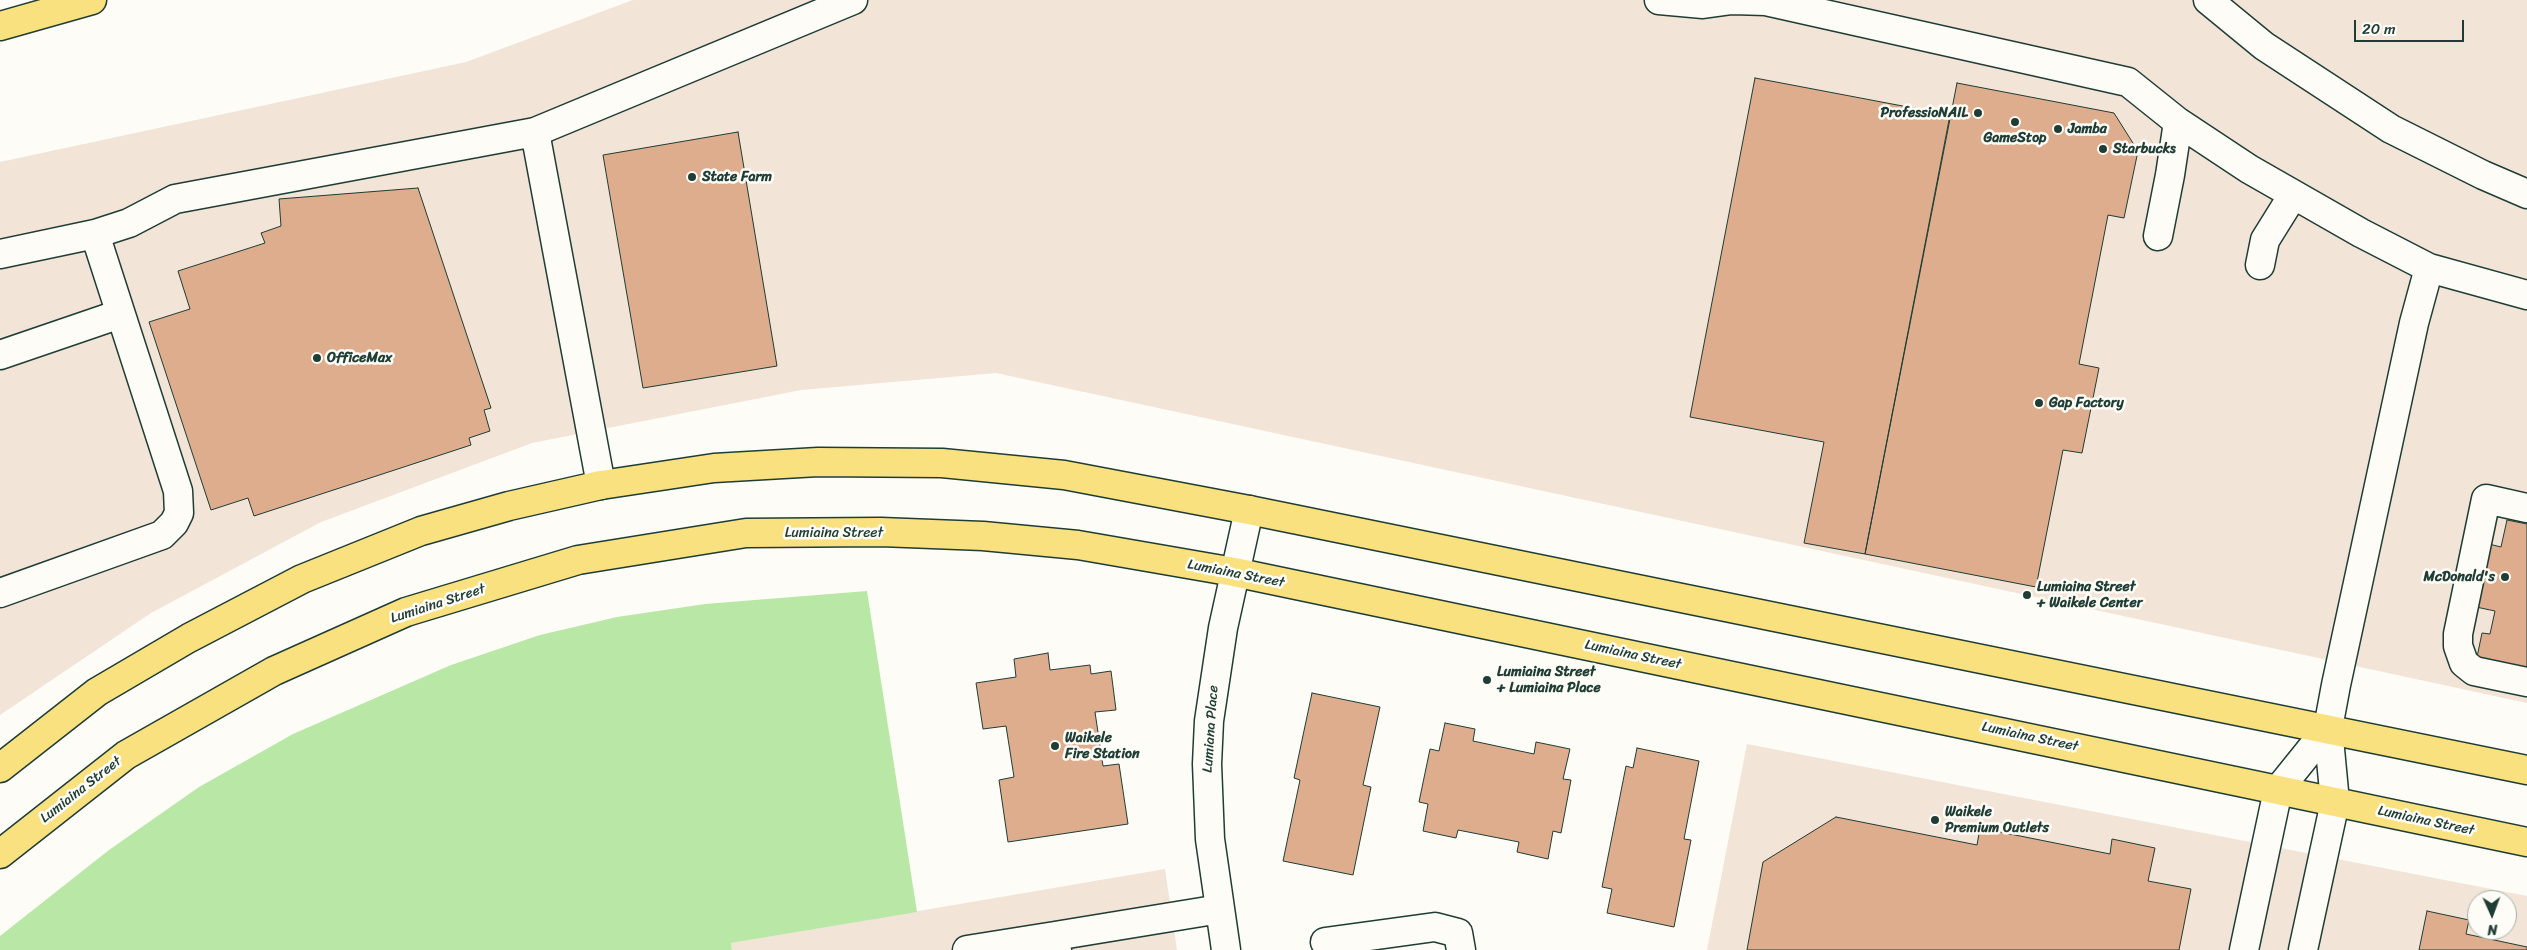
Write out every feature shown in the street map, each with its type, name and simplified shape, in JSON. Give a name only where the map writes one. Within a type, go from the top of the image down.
[{"type":"main road","points":[[0,26],[92,0]]},
{"type":"main road","points":[[0,768],[97,692],[189,638],[302,579],[421,531],[509,506],[601,485],[723,467],[818,462],[942,463],[1064,475],[1249,510],[2527,770]]},
{"type":"main road","name":"Lumiaina Street","points":[[0,854],[126,755],[274,671],[406,612],[578,560],[746,533],[881,532],[983,536],[1078,545],[1234,572],[2527,842]]},
{"type":"street","points":[[0,254],[95,234],[129,224],[174,199],[535,132],[853,0]]},
{"type":"street","points":[[1659,0],[1702,4],[1732,0],[1766,1],[2128,82],[2178,122],[2293,195],[2429,268],[2527,296]]},
{"type":"street","points":[[2208,0],[2264,46],[2391,129],[2482,175],[2527,194]]},
{"type":"street","points":[[2158,236],[2178,122]]},
{"type":"street","points":[[535,132],[601,485]]},
{"type":"street","points":[[2260,265],[2265,240],[2293,195]]},
{"type":"street","points":[[0,593],[162,535],[177,518],[180,502],[178,491],[95,234]]},
{"type":"street","points":[[2302,950],[2335,802],[2328,728],[2414,322],[2429,268]]},
{"type":"street","points":[[0,355],[120,314]]},
{"type":"street","points":[[2527,508],[2486,500],[2458,634],[2458,646],[2464,663],[2474,671],[2527,682]]},
{"type":"street","name":"Lumiana Place","points":[[1226,950],[1210,840],[1207,764],[1209,721],[1216,670],[1234,572],[1249,510]]},
{"type":"street","points":[[2244,950],[2278,790],[2328,728]]},
{"type":"street","points":[[967,950],[1056,943],[1220,909]]},
{"type":"street","points":[[1325,942],[1435,927],[1458,933],[1460,950]]},
{"type":"shaded area","points":[[633,0],[2527,0],[2527,703],[996,373],[801,390],[532,443],[321,522],[151,613],[0,715],[0,162],[466,62]]},
{"type":"shaded area","name":"Waikele Premium Outlets","points":[[1747,744],[2496,890],[2467,890],[2467,940],[2517,940],[2517,894],[2527,896],[2527,950],[1707,950]]},
{"type":"shaded area","points":[[1165,869],[1177,950],[732,950],[731,943]]},
{"type":"green space","points":[[867,591],[917,912],[731,943],[732,950],[0,950],[0,936],[109,850],[199,787],[293,734],[451,665],[540,635],[617,617],[705,604]]},
{"type":"building","points":[[1755,78],[1950,115],[1865,554],[1804,543],[1824,442],[1690,417]]},
{"type":"building","points":[[1957,83],[2114,113],[2138,151],[2124,218],[2108,215],[2079,364],[2099,368],[2082,453],[2063,450],[2036,587],[1865,554]]},
{"type":"building","points":[[738,132],[777,366],[643,388],[603,155]]},
{"type":"building","name":"OfficeMax","points":[[418,188],[491,408],[484,410],[490,431],[469,438],[471,445],[254,516],[248,498],[211,510],[149,322],[190,309],[178,271],[265,243],[261,233],[281,226],[279,199]]},
{"type":"building","name":"McDonald's","points":[[2507,520],[2527,524],[2527,672],[2476,662],[2482,633],[2490,634],[2495,611],[2476,607],[2489,544],[2501,547]]},
{"type":"building","name":"Waikele Fire Station","points":[[1048,653],[1050,670],[1090,665],[1091,674],[1111,671],[1116,710],[1095,712],[1103,766],[1119,764],[1128,824],[1008,842],[999,780],[1014,777],[1006,726],[983,729],[976,683],[1016,677],[1014,659]]},
{"type":"building","points":[[1312,693],[1380,707],[1363,785],[1371,787],[1353,875],[1283,861],[1300,780],[1294,778]]},
{"type":"building","points":[[1445,723],[1475,729],[1473,741],[1534,754],[1536,742],[1570,749],[1563,779],[1571,780],[1561,833],[1553,831],[1548,859],[1517,852],[1519,842],[1458,830],[1456,838],[1423,831],[1428,804],[1419,802],[1430,749],[1439,751]]},
{"type":"building","points":[[1637,748],[1699,761],[1684,839],[1691,840],[1674,927],[1607,913],[1612,889],[1602,887],[1626,766],[1633,768]]},
{"type":"building","points":[[1836,817],[1977,845],[1980,828],[2110,854],[2112,839],[2155,848],[2148,881],[2191,889],[2179,950],[1747,950],[1763,862]]},
{"type":"building","points":[[2427,911],[2467,920],[2467,940],[2494,940],[2527,947],[2527,950],[2419,950]]},
{"type":"place","name":"ProfessioNAIL","points":[[1978,113]]},
{"type":"place","name":"GameStop","points":[[2015,122]]},
{"type":"place","name":"Jamba","points":[[2058,129]]},
{"type":"place","name":"Starbucks","points":[[2103,149]]},
{"type":"place","name":"State Farm","points":[[692,177]]},
{"type":"place","name":"OfficeMax","points":[[317,358]]},
{"type":"place","name":"Gap Factory","points":[[2039,403]]},
{"type":"place","name":"McDonald's","points":[[2505,577]]},
{"type":"place","name":"Lumiaina Street + Waikele Center","points":[[2027,595]]},
{"type":"place","name":"Lumiaina Street + Lumiaina Place","points":[[1487,680]]},
{"type":"place","name":"Waikele Fire Station","points":[[1055,746]]},
{"type":"place","name":"Waikele Premium Outlets","points":[[1935,820]]}]
